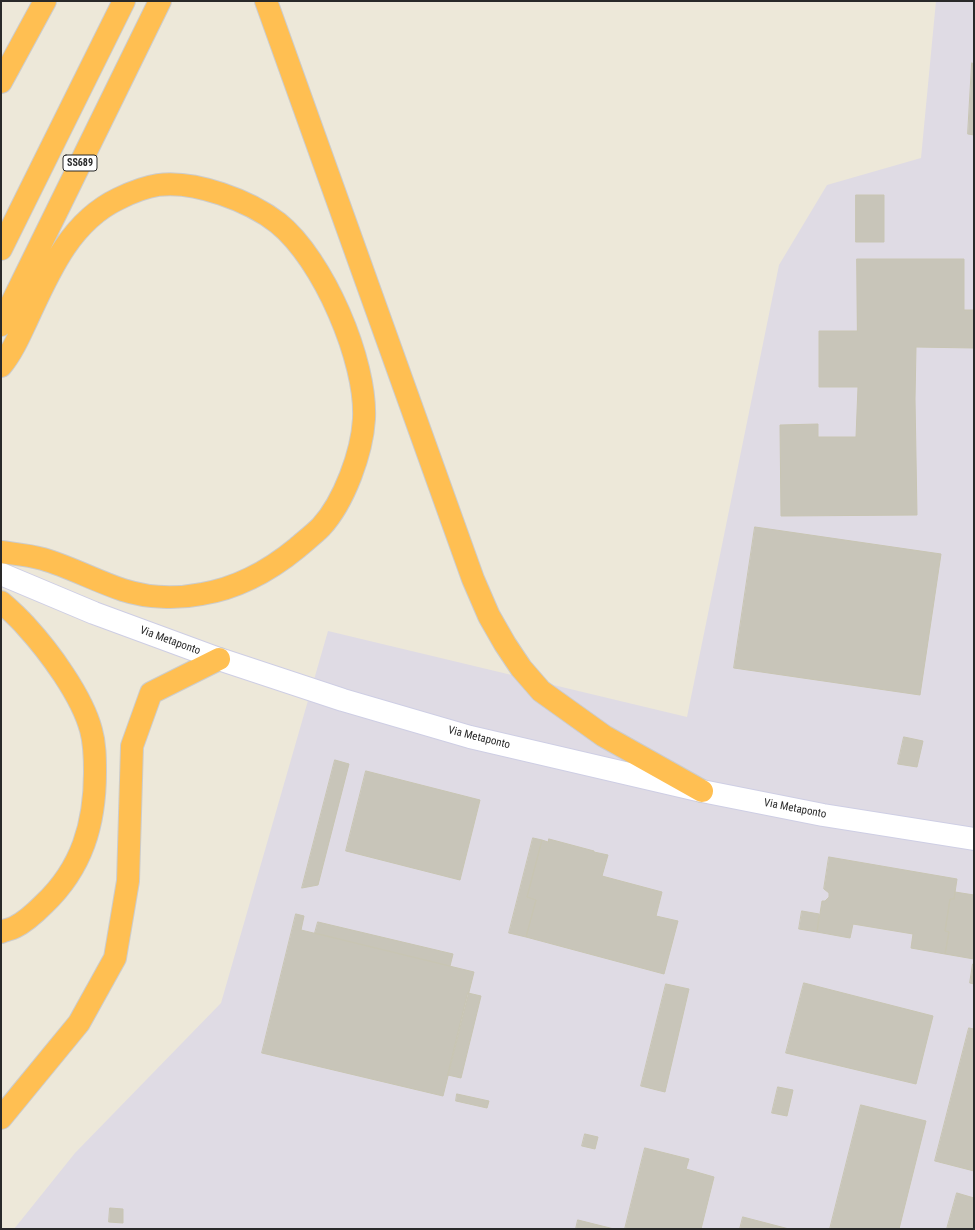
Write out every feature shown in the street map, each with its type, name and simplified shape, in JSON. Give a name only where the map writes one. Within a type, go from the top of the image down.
[{"type":"highway","points":[[1,82],[45,1]]},
{"type":"highway","name":"SS689","points":[[1,249],[124,1]]},
{"type":"highway","name":"SS689","points":[[1,325],[160,1]]},
{"type":"highway","points":[[266,1],[473,579],[489,616],[521,668],[541,691],[604,736],[702,791]]},
{"type":"highway","points":[[1,366],[17,339],[54,264],[68,242],[97,210],[137,190],[159,185],[183,185],[208,189],[260,210],[280,225],[299,245],[327,286],[349,339],[358,367],[364,417],[362,439],[356,464],[335,506],[322,525],[284,559],[260,575],[231,587],[202,594],[154,596],[125,590],[44,559],[21,554],[1,552]]},
{"type":"highway","points":[[1,602],[25,624],[54,661],[72,689],[84,710],[91,730],[95,754],[95,792],[92,816],[85,842],[73,870],[57,892],[38,910],[16,927],[1,932]]},
{"type":"highway","points":[[1,1118],[79,1023],[115,958],[128,881],[132,746],[151,693],[219,659]]},
{"type":"main road","name":"Via Metaponto","points":[[1,574],[94,613],[219,659],[343,700],[470,737],[702,791],[823,815],[974,839]]},
{"type":"shaded area","points":[[936,1],[974,1],[974,1229],[14,1229],[75,1153],[221,1003],[328,631],[687,717],[779,265],[827,185],[921,158]]},
{"type":"building","points":[[972,63],[974,64],[974,135],[968,134]]},
{"type":"building","points":[[856,195],[884,195],[884,242],[856,242]]},
{"type":"building","points":[[857,259],[964,259],[964,310],[974,310],[974,348],[916,347],[915,399],[917,515],[781,516],[780,425],[818,424],[818,437],[856,437],[858,387],[819,387],[819,331],[857,331]]},
{"type":"building","points":[[755,527],[941,554],[920,695],[734,668]]},
{"type":"building","points":[[904,737],[923,741],[917,767],[898,764]]},
{"type":"building","points":[[335,760],[349,764],[318,885],[302,888]]},
{"type":"building","points":[[366,771],[480,800],[460,880],[346,851]]},
{"type":"building","points":[[533,838],[542,840],[527,897],[536,900],[526,937],[509,933]]},
{"type":"building","points":[[549,839],[608,855],[602,876],[662,892],[656,916],[678,921],[664,974],[526,937],[536,900],[527,897],[542,840],[548,842]]},
{"type":"building","points":[[829,857],[957,879],[954,899],[950,899],[945,931],[949,932],[945,954],[911,948],[913,934],[853,924],[850,938],[817,932],[822,901],[825,901],[829,897],[829,893],[824,889]]},
{"type":"building","points":[[955,892],[974,895],[974,959],[945,954],[949,932],[945,931],[950,899],[954,899]]},
{"type":"building","points":[[802,911],[819,914],[817,932],[799,929]]},
{"type":"building","points":[[296,914],[304,916],[301,930],[474,972],[443,1096],[262,1053]]},
{"type":"building","points":[[318,922],[453,954],[450,966],[315,933]]},
{"type":"building","points":[[974,964],[974,984],[970,983]]},
{"type":"building","points":[[804,983],[933,1016],[916,1084],[786,1053]]},
{"type":"building","points":[[666,984],[689,989],[665,1092],[641,1086]]},
{"type":"building","points":[[468,993],[481,996],[461,1078],[448,1075]]},
{"type":"building","points":[[969,1028],[974,1029],[974,1171],[935,1161]]},
{"type":"building","points":[[778,1087],[793,1090],[787,1116],[772,1113]]},
{"type":"building","points":[[457,1094],[489,1101],[487,1108],[456,1101]]},
{"type":"building","points":[[861,1105],[926,1121],[899,1229],[830,1229]]},
{"type":"building","points":[[585,1134],[598,1137],[595,1149],[582,1146]]},
{"type":"building","points":[[645,1148],[689,1159],[686,1169],[714,1177],[701,1229],[625,1229]]},
{"type":"building","points":[[957,1193],[974,1198],[974,1229],[947,1229]]},
{"type":"building","points":[[110,1208],[123,1209],[123,1223],[109,1222]]},
{"type":"building","points":[[743,1217],[789,1229],[740,1229]]},
{"type":"building","points":[[578,1220],[614,1229],[576,1229]]}]
